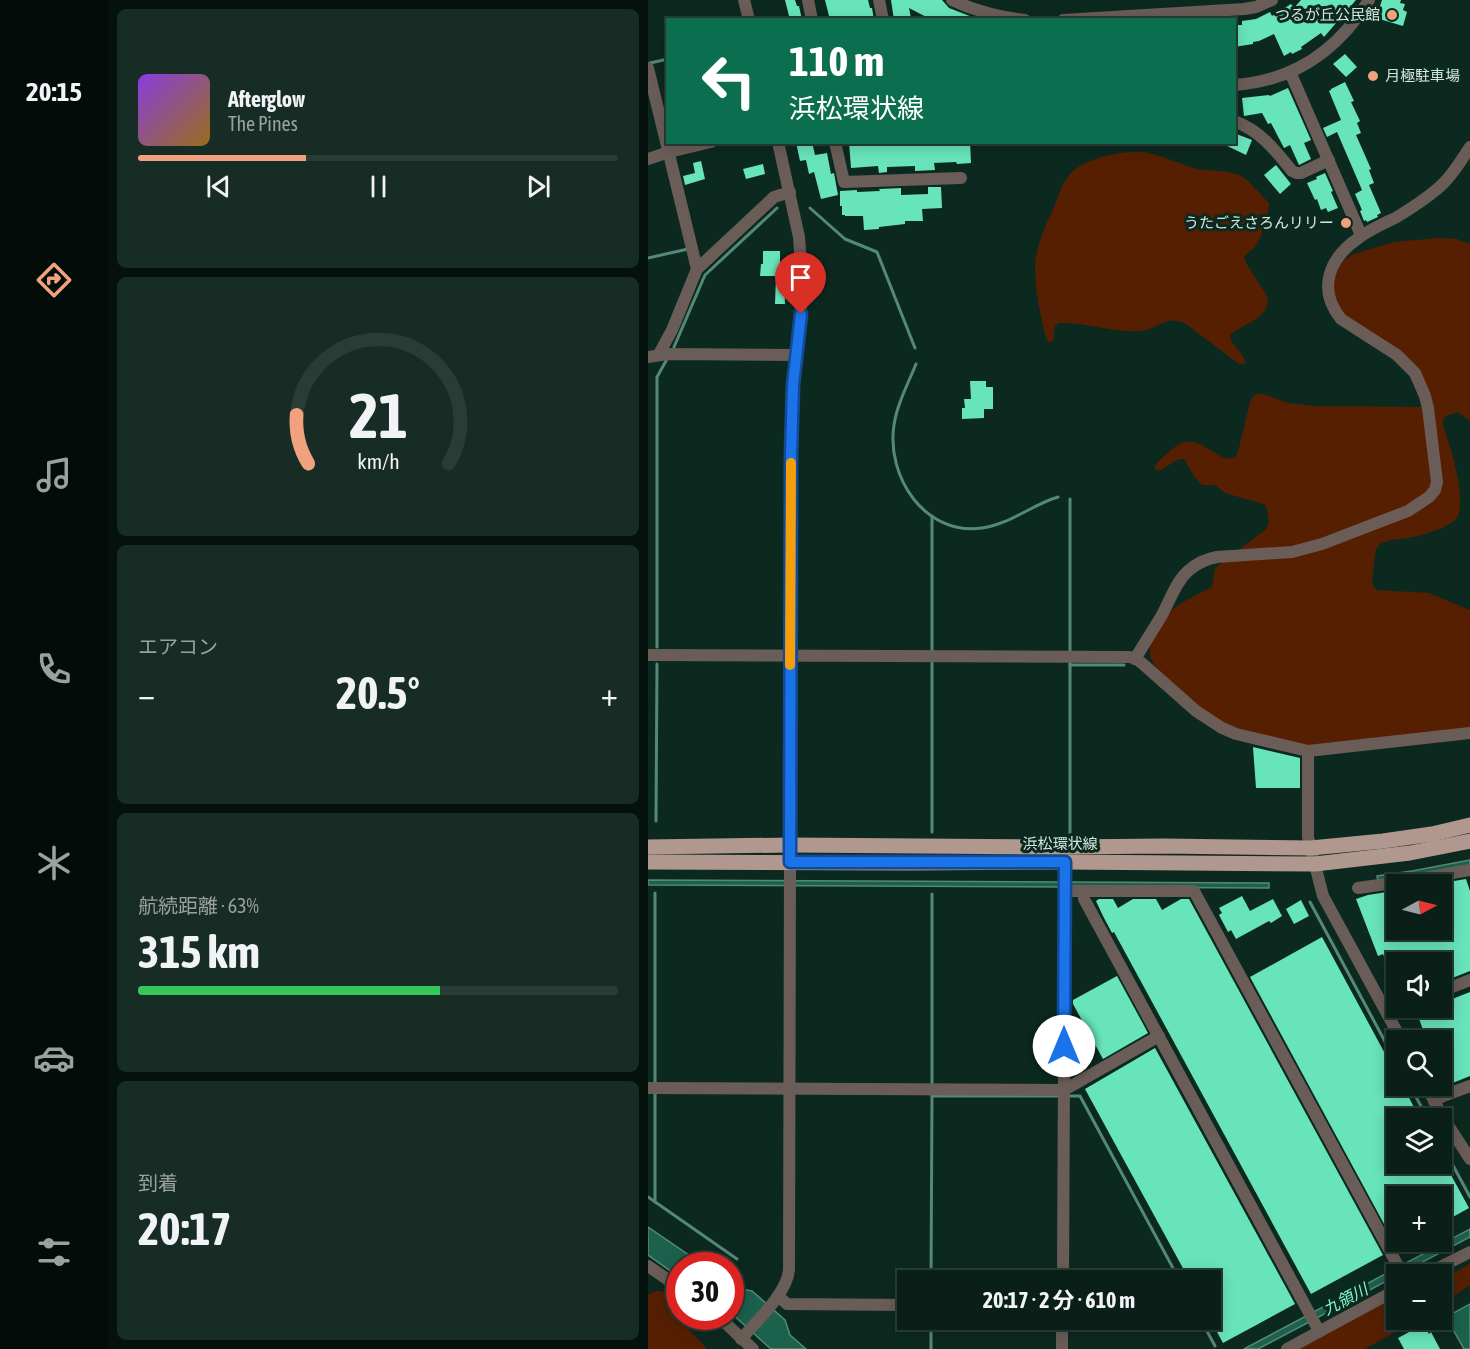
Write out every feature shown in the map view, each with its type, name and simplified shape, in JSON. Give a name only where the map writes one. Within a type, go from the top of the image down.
[{"type":"main road","name":"浜松環状線","points":[[648,846],[1311,848],[1383,841],[1470,825]]},
{"type":"main road","name":"浜松環状線","points":[[648,862],[790,876],[1315,864],[1410,852],[1470,841]]},
{"type":"street","points":[[744,0],[748,18]]},
{"type":"street","points":[[808,0],[812,18]]},
{"type":"street","points":[[879,0],[884,18]]},
{"type":"street","points":[[952,0],[980,16],[1012,18]]},
{"type":"street","points":[[1163,0],[1164,16]]},
{"type":"street","points":[[1114,18],[1164,16],[1236,5],[1256,8],[1272,0]]},
{"type":"street","points":[[1236,85],[1253,84],[1290,72],[1314,59],[1336,42],[1360,15],[1369,0]]},
{"type":"street","points":[[648,68],[666,140]]},
{"type":"street","points":[[1290,72],[1362,235]]},
{"type":"street","points":[[1236,122],[1268,141],[1292,171],[1301,173],[1329,160]]},
{"type":"street","points":[[667,144],[697,269]]},
{"type":"street","points":[[648,159],[703,144]]},
{"type":"street","points":[[744,1336],[777,1298],[787,1282],[789,1270],[791,455],[793,385],[802,278],[799,237],[778,144]]},
{"type":"street","points":[[835,144],[844,183],[961,178]]},
{"type":"street","points":[[1135,659],[1180,580],[1196,565],[1217,557],[1292,552],[1314,546],[1408,511],[1424,501],[1435,490],[1437,482],[1428,408],[1421,384],[1397,355],[1341,319],[1334,311],[1330,301],[1328,280],[1331,270],[1347,247],[1362,235],[1400,215],[1435,191],[1451,175],[1470,147]]},
{"type":"street","points":[[653,356],[672,330],[697,269],[774,197],[790,192]]},
{"type":"street","points":[[653,356],[797,355]]},
{"type":"street","points":[[648,655],[1122,657],[1135,659],[1144,665],[1196,711],[1222,728],[1236,734],[1308,751],[1470,733]]},
{"type":"street","points":[[1308,751],[1308,837],[1323,896],[1386,1000]]},
{"type":"street","points":[[1063,1270],[1065,869]]},
{"type":"street","points":[[1358,888],[1470,870]]},
{"type":"street","points":[[1065,890],[1194,891],[1397,1264]]},
{"type":"street","points":[[1084,891],[1084,899],[1318,1329]]},
{"type":"street","points":[[1452,987],[1470,980]]},
{"type":"street","points":[[648,1088],[1064,1090],[1159,1036]]},
{"type":"street","points":[[1434,1101],[1470,1086]]},
{"type":"street","points":[[1431,1096],[1470,1159]]},
{"type":"street","points":[[1446,1264],[1470,1252]]},
{"type":"street","points":[[648,1266],[666,1278]]},
{"type":"street","points":[[1287,1349],[1318,1329],[1386,1295]]},
{"type":"street","points":[[777,1298],[787,1304],[897,1305]]},
{"type":"street","points":[[736,1330],[744,1336],[753,1349]]},
{"type":"street","points":[[1062,1330],[1062,1349]]},
{"type":"shaded area","points":[[1128,152],[1144,152],[1196,169],[1239,175],[1247,180],[1269,203],[1260,238],[1244,258],[1267,296],[1267,304],[1261,315],[1230,335],[1243,356],[1245,364],[1239,364],[1179,321],[1167,321],[1141,331],[1059,323],[1055,326],[1053,341],[1047,340],[1035,276],[1037,250],[1046,224],[1066,179],[1072,172],[1091,161]]},
{"type":"shaded area","points":[[1438,238],[1457,239],[1470,244],[1470,421],[1458,412],[1446,416],[1443,420],[1459,487],[1459,511],[1453,522],[1440,528],[1417,536],[1381,543],[1376,549],[1372,580],[1376,590],[1429,593],[1470,610],[1470,728],[1308,745],[1237,730],[1211,717],[1163,676],[1150,656],[1150,646],[1164,620],[1173,609],[1212,587],[1215,568],[1266,529],[1269,522],[1267,509],[1264,504],[1225,493],[1215,485],[1202,485],[1184,459],[1179,459],[1159,471],[1155,469],[1155,466],[1184,442],[1202,445],[1224,458],[1235,457],[1250,402],[1253,396],[1258,394],[1288,403],[1316,406],[1425,407],[1424,382],[1343,317],[1331,291],[1336,270],[1344,260],[1354,254],[1394,242]]},
{"type":"shaded area","points":[[1470,1264],[1470,1285],[1452,1297],[1452,1274]]},
{"type":"shaded area","points":[[655,1291],[666,1293],[666,1330],[689,1330],[707,1349],[648,1349],[648,1295]]},
{"type":"shaded area","points":[[1386,1300],[1386,1330],[1398,1330],[1365,1349],[1297,1349]]},
{"type":"water","points":[[1470,860],[1470,865],[1418,874],[1391,874]]},
{"type":"water","points":[[1386,875],[1386,880],[1378,881],[1377,876]]},
{"type":"water","points":[[648,880],[1269,883],[1269,888],[648,885]]},
{"type":"water","points":[[648,1227],[685,1252],[666,1252],[666,1268],[648,1255]]},
{"type":"water","points":[[1470,1229],[1470,1237],[1452,1247],[1452,1239]]},
{"type":"water","points":[[1427,1252],[1442,1252],[1419,1264],[1404,1264]]},
{"type":"water","name":"九領川","points":[[1386,1274],[1386,1281],[1258,1349],[1244,1349]]},
{"type":"water","points":[[744,1290],[752,1291],[785,1320],[790,1335],[806,1349],[771,1349],[744,1325]]},
{"type":"water","points":[[1470,1304],[1470,1349],[1464,1349],[1452,1328],[1452,1314]]},
{"type":"building","points":[[785,0],[795,0],[802,18],[790,18]]},
{"type":"building","points":[[825,0],[868,0],[874,18],[830,18]]},
{"type":"building","points":[[891,0],[942,0],[949,8],[975,18],[928,18],[909,8],[911,18],[894,18]]},
{"type":"building","points":[[1301,0],[1356,0],[1324,37],[1321,33],[1301,47],[1302,49],[1292,54],[1291,52],[1284,56],[1274,34],[1253,42],[1253,44],[1236,47],[1236,25],[1242,25],[1242,21],[1256,19],[1270,12],[1272,16],[1291,4],[1294,8]]},
{"type":"building","name":"つるが丘公民館","points":[[1382,0],[1401,0],[1400,3],[1405,4],[1403,10],[1407,12],[1403,26],[1376,18]]},
{"type":"building","points":[[1345,54],[1357,67],[1346,77],[1333,64]]},
{"type":"building","points":[[1345,82],[1360,121],[1357,123],[1361,133],[1356,135],[1371,169],[1369,170],[1374,183],[1369,185],[1381,213],[1367,222],[1364,221],[1355,194],[1362,190],[1337,132],[1327,137],[1323,128],[1341,120],[1329,91]]},
{"type":"building","points":[[1288,88],[1311,140],[1304,143],[1311,159],[1299,165],[1290,145],[1284,148],[1271,123],[1268,124],[1262,113],[1244,116],[1242,98],[1270,96]]},
{"type":"building","points":[[1236,134],[1252,140],[1246,155],[1223,144],[1236,144]]},
{"type":"building","points":[[796,144],[812,144],[815,155],[827,153],[838,195],[821,199],[814,172],[809,174],[806,160],[800,161]]},
{"type":"building","points":[[849,144],[970,144],[971,163],[934,163],[935,170],[915,171],[915,166],[887,167],[887,172],[879,173],[878,166],[851,168]]},
{"type":"building","points":[[701,161],[705,179],[685,185],[683,176],[695,173],[693,163]]},
{"type":"building","points":[[763,164],[765,174],[746,179],[743,169]]},
{"type":"building","points":[[1276,165],[1291,184],[1280,194],[1264,175]]},
{"type":"building","points":[[1325,173],[1338,208],[1328,212],[1326,208],[1321,210],[1307,183]]},
{"type":"building","points":[[928,187],[941,187],[942,208],[922,209],[923,221],[905,221],[905,224],[864,230],[863,216],[842,215],[840,191],[880,191],[879,189],[901,188],[901,195],[928,194]]},
{"type":"building","points":[[763,251],[780,251],[780,276],[760,276]]},
{"type":"building","points":[[776,277],[784,277],[785,304],[775,304]]},
{"type":"building","points":[[970,381],[986,381],[986,387],[993,387],[993,409],[984,409],[984,418],[962,419],[962,408],[965,408],[964,399],[971,399]]},
{"type":"building","points":[[1253,747],[1300,758],[1300,788],[1256,788]]},
{"type":"building","points":[[1466,879],[1470,891],[1470,971],[1452,978],[1452,952],[1386,952],[1386,961],[1383,954],[1378,956],[1356,899],[1386,892],[1386,940],[1452,940],[1452,881]]},
{"type":"building","points":[[1242,896],[1250,911],[1273,899],[1282,916],[1236,939],[1231,930],[1228,932],[1219,915],[1222,913],[1219,908]]},
{"type":"building","points":[[1113,899],[1118,908],[1133,899],[1156,899],[1162,910],[1181,899],[1189,899],[1383,1255],[1311,1294],[1114,932],[1112,933],[1096,901]]},
{"type":"building","points":[[1301,900],[1309,916],[1294,924],[1286,909]]},
{"type":"building","points":[[1322,937],[1386,1055],[1386,1096],[1408,1096],[1414,1108],[1386,1108],[1386,1174],[1450,1174],[1469,1208],[1452,1217],[1452,1186],[1386,1186],[1386,1228],[1250,977]]},
{"type":"building","points":[[1117,976],[1148,1033],[1103,1059],[1073,1004],[1073,1000]]},
{"type":"building","points":[[1470,992],[1470,1076],[1452,1083],[1452,1030],[1423,1030],[1419,1018],[1452,1018],[1452,999]]},
{"type":"building","points":[[1155,1048],[1295,1304],[1223,1343],[1216,1330],[1221,1330],[1221,1270],[1184,1270],[1085,1089]]},
{"type":"building","points":[[1413,1330],[1427,1330],[1429,1334],[1431,1332],[1440,1349],[1404,1349],[1398,1338]]},
{"type":"waterway","points":[[650,63],[666,59]]},
{"type":"waterway","points":[[674,347],[705,275],[777,208]]},
{"type":"waterway","points":[[810,208],[845,239],[877,252],[915,348]]},
{"type":"waterway","points":[[648,258],[688,249]]},
{"type":"waterway","points":[[657,647],[657,377],[667,359]]},
{"type":"waterway","points":[[916,364],[898,409],[893,445],[896,464],[903,483],[927,513],[943,523],[962,528],[982,528],[1012,519],[1058,497]]},
{"type":"waterway","points":[[1070,499],[1070,651]]},
{"type":"waterway","points":[[932,516],[932,650]]},
{"type":"waterway","points":[[932,662],[932,832]]},
{"type":"waterway","points":[[1070,662],[1070,833]]},
{"type":"waterway","points":[[656,821],[657,664]]},
{"type":"waterway","points":[[1070,665],[1124,665]]},
{"type":"waterway","points":[[655,893],[655,1083]]},
{"type":"waterway","points":[[932,894],[932,1084]]},
{"type":"waterway","points":[[1310,902],[1386,1043]]},
{"type":"waterway","points":[[655,1094],[655,1202]]},
{"type":"waterway","points":[[931,1270],[932,1095]]},
{"type":"waterway","points":[[932,1096],[1057,1096]]},
{"type":"waterway","points":[[1070,1096],[1080,1096],[1174,1270]]},
{"type":"waterway","points":[[1415,1096],[1422,1108]]},
{"type":"waterway","points":[[1452,1164],[1470,1197]]},
{"type":"waterway","points":[[648,1197],[727,1252]]},
{"type":"waterway","points":[[931,1330],[931,1349]]},
{"type":"waterway","points":[[1206,1330],[1215,1346]]},
{"type":"slow traffic","points":[[790,665],[791,463]]},
{"type":"place","name":"つるが丘公民館","points":[[1392,15]]},
{"type":"place","name":"月極駐車場","points":[[1373,76]]},
{"type":"place","name":"うたごえさろんリリー","points":[[1346,223]]},
{"type":"route","points":[[801,314],[793,385],[791,455],[790,862],[1065,862],[1064,1046]]}]
